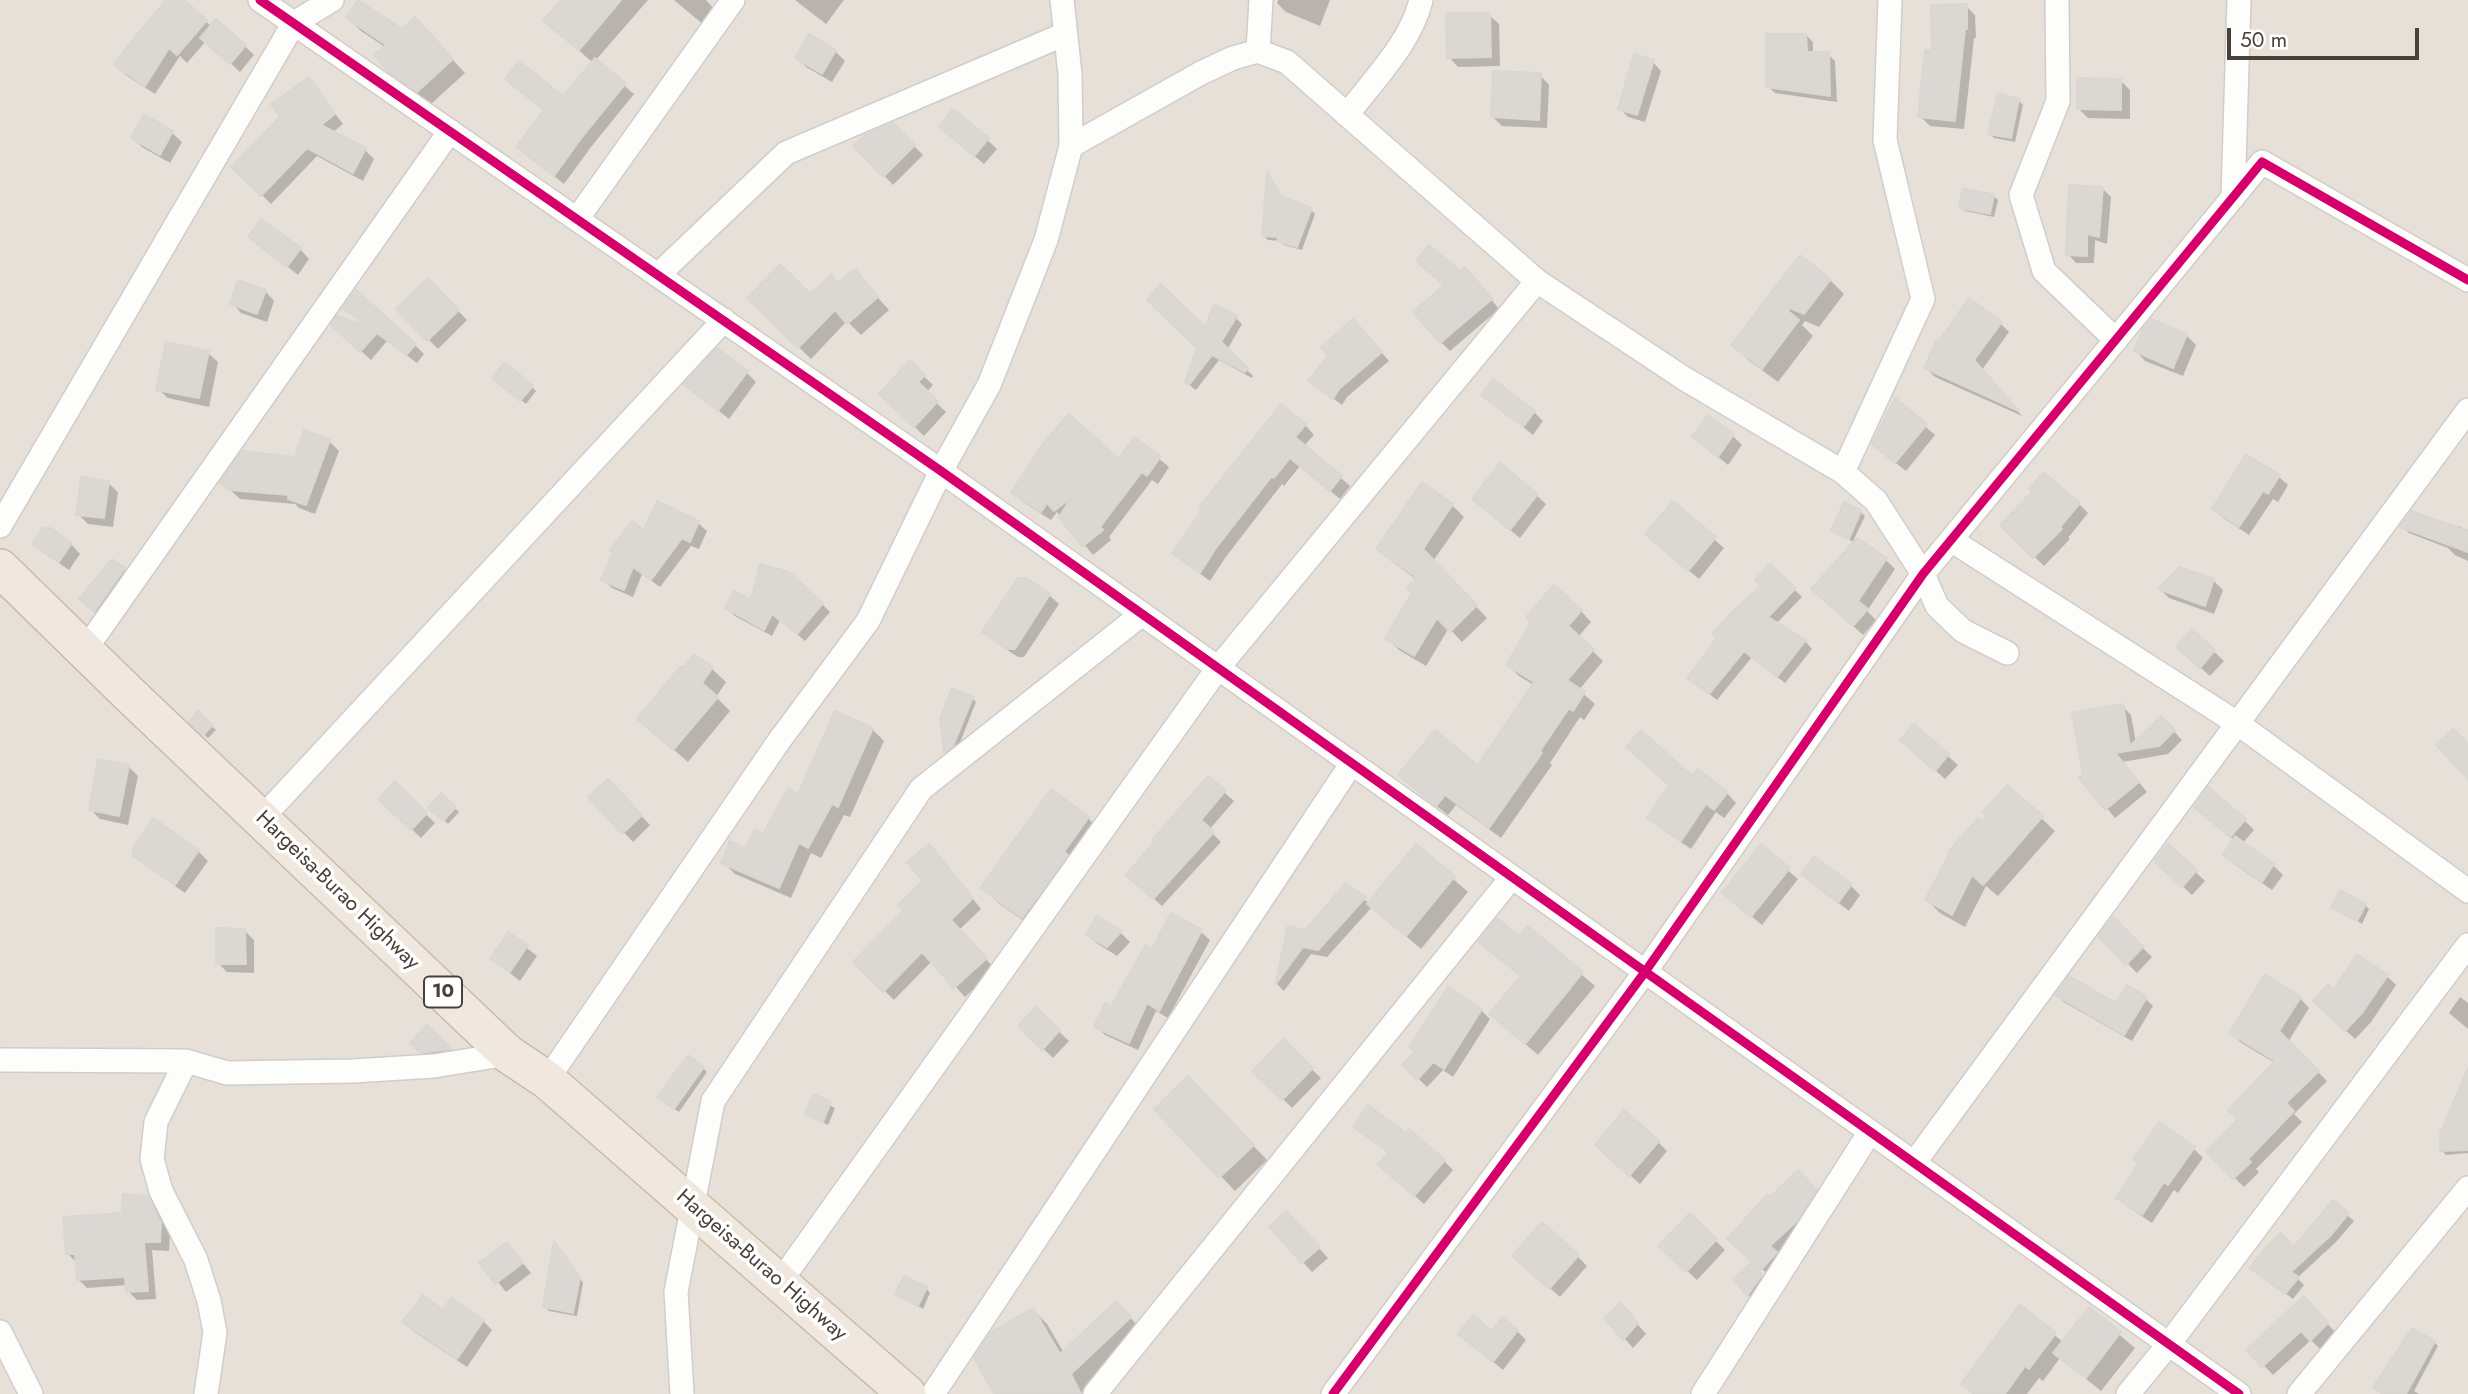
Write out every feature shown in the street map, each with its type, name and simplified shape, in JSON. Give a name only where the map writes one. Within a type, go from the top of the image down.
[{"type":"highway","name":"Hargeisa-Burao Highway","points":[[0,568],[508,1054],[547,1080],[907,1394]]},
{"type":"street","points":[[260,0],[941,471],[2239,1394]]},
{"type":"street","points":[[0,526],[293,23],[332,0]]},
{"type":"street","points":[[577,219],[733,0]]},
{"type":"street","points":[[547,1080],[779,741],[868,621],[941,471],[989,386],[1046,240],[1071,146],[1070,74],[1062,0]]},
{"type":"street","points":[[1258,51],[1261,0]]},
{"type":"street","points":[[1347,115],[1398,49],[1421,0]]},
{"type":"street","points":[[1843,472],[1923,299],[1885,140],[1890,0]]},
{"type":"street","points":[[2057,0],[2058,101],[2021,195],[2044,271],[2116,340]]},
{"type":"street","points":[[2233,198],[2239,0]]},
{"type":"street","points":[[658,275],[786,153],[1065,34]]},
{"type":"street","points":[[1071,146],[1233,58],[1258,51],[1287,62],[1537,281],[1685,379],[1843,472],[1876,500],[1923,574],[1937,606],[1963,631],[2007,653]]},
{"type":"street","points":[[85,650],[450,131]]},
{"type":"street","points":[[1333,1394],[1645,972],[1923,574],[2262,162],[2468,279]]},
{"type":"street","points":[[780,1282],[1219,668],[1537,281]]},
{"type":"street","points":[[261,819],[724,320]]},
{"type":"street","points":[[1913,1163],[2468,410]]},
{"type":"street","points":[[1951,540],[2237,723],[2468,891]]},
{"type":"street","points":[[682,1394],[677,1292],[713,1101],[922,789],[1142,614]]},
{"type":"street","points":[[933,1394],[1352,763]]},
{"type":"street","points":[[1095,1394],[1513,877]]},
{"type":"street","points":[[2128,1394],[2169,1344],[2468,945]]},
{"type":"street","points":[[0,1060],[186,1061],[227,1073],[353,1071],[434,1066],[508,1054]]},
{"type":"street","points":[[186,1061],[156,1122],[152,1159],[161,1191],[196,1260],[209,1301],[215,1332],[206,1394]]},
{"type":"street","points":[[1703,1394],[1870,1132]]},
{"type":"street","points":[[2299,1394],[2468,1188]]},
{"type":"street","points":[[0,1332],[31,1394]]},
{"type":"shaded area","points":[[0,0],[2468,0],[2468,1394],[0,1394]]},
{"type":"building","points":[[166,0],[184,0],[207,20],[177,55],[169,48],[145,86],[114,65]]},
{"type":"building","points":[[358,0],[402,29],[415,17],[453,59],[417,92],[392,75],[374,55],[386,45],[346,18]]},
{"type":"building","points":[[561,0],[621,0],[579,50],[543,21]]},
{"type":"building","points":[[1967,4],[1967,29],[1955,121],[1918,117],[1925,50],[1932,51],[1931,5]]},
{"type":"building","points":[[1446,13],[1490,13],[1491,57],[1447,58]]},
{"type":"building","points":[[216,19],[246,45],[230,64],[200,38]]},
{"type":"building","points":[[809,34],[836,50],[822,74],[795,58]]},
{"type":"building","points":[[1766,34],[1806,34],[1807,52],[1829,52],[1830,96],[1766,87]]},
{"type":"building","points":[[1634,54],[1654,60],[1637,115],[1618,109]]},
{"type":"building","points":[[595,58],[626,83],[554,176],[516,147],[544,110],[505,79],[519,61],[563,96]]},
{"type":"building","points":[[1493,71],[1541,73],[1539,120],[1491,117]]},
{"type":"building","points":[[309,77],[335,114],[321,125],[366,148],[353,173],[307,148],[261,196],[231,167],[280,117],[271,104]]},
{"type":"building","points":[[2077,78],[2121,79],[2121,110],[2077,109]]},
{"type":"building","points":[[1998,93],[2019,99],[2011,138],[1988,134]]},
{"type":"building","points":[[953,109],[989,138],[974,156],[939,127]]},
{"type":"building","points":[[144,114],[173,131],[160,155],[131,138]]},
{"type":"building","points":[[893,123],[915,145],[883,177],[853,146],[865,135]]},
{"type":"building","points":[[1267,172],[1281,196],[1312,208],[1297,247],[1277,241],[1278,237],[1262,236]]},
{"type":"building","points":[[2069,185],[2103,187],[2099,237],[2087,234],[2087,256],[2066,255]]},
{"type":"building","points":[[1963,188],[1994,195],[1990,214],[1959,208]]},
{"type":"building","points":[[261,219],[301,248],[287,267],[248,237]]},
{"type":"building","points":[[1429,245],[1461,271],[1465,267],[1492,299],[1440,343],[1413,312],[1444,285],[1416,261]]},
{"type":"building","points":[[1800,255],[1831,279],[1804,314],[1790,308],[1788,311],[1799,320],[1762,369],[1731,345]]},
{"type":"building","points":[[780,264],[810,294],[831,275],[838,283],[855,269],[878,297],[847,324],[835,310],[798,348],[747,298]]},
{"type":"building","points":[[428,278],[459,310],[427,341],[396,309]]},
{"type":"building","points":[[238,280],[266,290],[257,314],[230,304]]},
{"type":"building","points":[[1161,284],[1205,327],[1214,304],[1237,316],[1221,342],[1248,368],[1245,372],[1212,355],[1189,385],[1185,382],[1197,348],[1147,300]]},
{"type":"building","points":[[356,290],[416,344],[406,355],[377,333],[360,352],[331,325],[337,316],[369,327],[343,308]]},
{"type":"building","points":[[1969,298],[2002,322],[1974,360],[2019,411],[1924,368],[1936,341],[1938,342]]},
{"type":"building","points":[[1353,319],[1382,352],[1339,389],[1333,399],[1308,381],[1328,355],[1321,347]]},
{"type":"building","points":[[2151,319],[2187,334],[2173,368],[2134,351],[2143,329]]},
{"type":"building","points":[[166,342],[209,351],[199,398],[156,390]]},
{"type":"building","points":[[717,348],[748,371],[718,411],[683,384]]},
{"type":"building","points":[[910,360],[925,375],[918,382],[938,401],[914,427],[879,394]]},
{"type":"building","points":[[505,362],[533,386],[520,401],[492,378]]},
{"type":"building","points":[[1493,379],[1535,411],[1523,427],[1481,395]]},
{"type":"building","points":[[1895,398],[1927,424],[1895,463],[1872,444]]},
{"type":"building","points":[[1281,404],[1306,424],[1295,437],[1342,476],[1330,491],[1290,458],[1274,478],[1272,476],[1200,573],[1172,553],[1202,510],[1199,507]]},
{"type":"building","points":[[1069,414],[1119,459],[1134,437],[1161,456],[1147,476],[1142,472],[1100,527],[1103,530],[1082,547],[1059,517],[1071,498],[1054,511],[1047,503],[1041,512],[1011,493],[1042,445]]},
{"type":"building","points":[[1708,415],[1734,434],[1718,457],[1692,437]]},
{"type":"building","points":[[304,430],[330,440],[306,505],[288,499],[289,495],[229,490],[220,482],[242,451],[295,457]]},
{"type":"building","points":[[2246,454],[2280,475],[2268,494],[2263,491],[2239,527],[2212,509]]},
{"type":"building","points":[[1500,463],[1538,494],[1510,530],[1472,499]]},
{"type":"building","points":[[2043,472],[2080,503],[2060,527],[2062,529],[2033,558],[2000,525],[2032,492],[2029,489]]},
{"type":"building","points":[[81,477],[109,481],[104,518],[76,515]]},
{"type":"building","points":[[1422,482],[1453,504],[1423,549],[1477,605],[1450,632],[1437,618],[1414,656],[1385,639],[1412,592],[1407,587],[1417,578],[1376,549]]},
{"type":"building","points":[[657,501],[699,521],[690,542],[682,538],[651,580],[633,567],[624,590],[601,580],[613,552],[610,550],[632,521],[644,530]]},
{"type":"building","points":[[1673,501],[1716,537],[1688,571],[1645,534]]},
{"type":"building","points":[[1844,502],[1861,511],[1849,539],[1831,531]]},
{"type":"building","points":[[2411,511],[2468,531],[2468,552],[2400,527]]},
{"type":"building","points":[[43,528],[51,528],[72,543],[59,562],[32,544]]},
{"type":"building","points":[[1857,538],[1887,558],[1858,601],[1868,609],[1853,626],[1811,589]]},
{"type":"building","points":[[112,559],[125,568],[94,612],[79,599]]},
{"type":"building","points":[[760,564],[789,572],[823,603],[797,634],[772,614],[764,630],[725,608],[734,591],[751,600]]},
{"type":"building","points":[[1770,564],[1796,588],[1768,617],[1806,640],[1777,677],[1744,651],[1709,694],[1687,678],[1717,638],[1712,634],[1761,586],[1755,580]]},
{"type":"building","points":[[2180,567],[2214,579],[2205,606],[2158,589]]},
{"type":"building","points":[[1018,578],[1026,578],[1050,594],[1015,649],[1007,649],[982,632]]},
{"type":"building","points":[[1554,585],[1582,610],[1568,626],[1594,649],[1567,680],[1585,692],[1573,711],[1569,708],[1540,751],[1542,753],[1489,828],[1445,795],[1436,806],[1398,775],[1435,730],[1478,765],[1534,682],[1506,665],[1531,622],[1526,617]]},
{"type":"building","points":[[2192,629],[2215,650],[2200,668],[2176,647]]},
{"type":"building","points":[[694,654],[713,667],[702,683],[718,697],[673,750],[637,719]]},
{"type":"building","points":[[952,688],[973,697],[953,746],[944,753],[940,718]]},
{"type":"building","points":[[2123,704],[2130,746],[2161,716],[2175,730],[2159,746],[2115,753],[2139,782],[2105,810],[2079,778],[2083,774],[2072,713]]},
{"type":"building","points":[[198,711],[213,725],[203,735],[189,722]]},
{"type":"building","points":[[835,711],[873,728],[838,807],[832,804],[808,848],[799,843],[779,888],[721,863],[730,841],[746,849],[754,830],[763,834],[788,788],[798,794]]},
{"type":"building","points":[[1914,724],[1949,754],[1935,771],[1900,740]]},
{"type":"building","points":[[2453,729],[2468,744],[2468,779],[2436,745]]},
{"type":"building","points":[[1641,730],[1692,776],[1698,769],[1728,792],[1714,810],[1706,804],[1681,841],[1647,818],[1669,785],[1626,747]]},
{"type":"building","points":[[98,759],[129,765],[119,816],[89,810]]},
{"type":"building","points":[[1208,776],[1226,790],[1201,820],[1214,832],[1153,899],[1126,875],[1155,841],[1153,839]]},
{"type":"building","points":[[608,779],[642,815],[622,834],[588,797]]},
{"type":"building","points":[[395,781],[427,813],[411,830],[378,799]]},
{"type":"building","points":[[2007,785],[2043,816],[1983,885],[1972,875],[1952,915],[1925,900],[1948,852],[1978,818],[1983,821],[1987,816],[1983,812]]},
{"type":"building","points":[[2208,787],[2246,819],[2230,837],[2194,807]]},
{"type":"building","points":[[1051,789],[1089,817],[1064,852],[1068,855],[1022,918],[980,888]]},
{"type":"building","points":[[441,793],[456,807],[443,821],[428,808]]},
{"type":"building","points":[[153,818],[199,850],[175,885],[133,856],[133,848]]},
{"type":"building","points":[[2235,836],[2274,864],[2262,882],[2223,855]]},
{"type":"building","points":[[929,844],[973,898],[951,920],[987,958],[954,988],[922,952],[883,992],[853,962],[904,910],[898,905],[923,881],[907,862]]},
{"type":"building","points":[[1416,844],[1455,876],[1406,936],[1367,904]]},
{"type":"building","points":[[1761,844],[1790,868],[1751,917],[1722,893]]},
{"type":"building","points":[[2168,844],[2197,870],[2182,887],[2154,861]]},
{"type":"building","points":[[1814,856],[1852,884],[1838,903],[1801,874]]},
{"type":"building","points":[[1346,883],[1366,897],[1318,950],[1303,947],[1275,985],[1288,926],[1305,930]]},
{"type":"building","points":[[2340,890],[2366,904],[2357,921],[2331,907]]},
{"type":"building","points":[[1171,913],[1202,930],[1159,1011],[1147,1003],[1129,1043],[1094,1027],[1105,1003],[1111,1006],[1146,945],[1152,949]]},
{"type":"building","points":[[1097,916],[1122,931],[1107,947],[1086,935]]},
{"type":"building","points":[[2113,917],[2143,947],[2126,965],[2098,936]]},
{"type":"building","points":[[1497,918],[1519,936],[1528,926],[1583,972],[1525,1044],[1489,1014],[1521,976],[1478,942]]},
{"type":"building","points":[[216,928],[245,929],[246,964],[216,964]]},
{"type":"building","points":[[508,932],[528,945],[510,972],[490,959]]},
{"type":"building","points":[[2357,954],[2388,975],[2362,1013],[2345,1031],[2313,1001],[2328,984],[2334,989]]},
{"type":"building","points":[[2265,974],[2301,997],[2279,1031],[2319,1071],[2286,1103],[2294,1111],[2248,1159],[2251,1162],[2233,1179],[2206,1152],[2238,1119],[2228,1110],[2275,1061],[2229,1033]]},
{"type":"building","points":[[2069,976],[2116,1003],[2127,985],[2147,997],[2124,1035],[2055,995]]},
{"type":"building","points":[[1448,987],[1482,1009],[1444,1069],[1433,1062],[1417,1080],[1402,1065],[1415,1051],[1409,1047]]},
{"type":"building","points":[[1036,1007],[1060,1030],[1042,1050],[1018,1026]]},
{"type":"building","points":[[427,1025],[452,1049],[420,1053],[410,1043]]},
{"type":"building","points":[[1283,1039],[1313,1068],[1282,1100],[1252,1072]]},
{"type":"building","points":[[688,1055],[704,1067],[674,1109],[657,1097]]},
{"type":"building","points":[[2468,1068],[2468,1150],[2440,1151],[2440,1134]]},
{"type":"building","points":[[1188,1076],[1254,1145],[1219,1178],[1154,1109]]},
{"type":"building","points":[[813,1094],[831,1102],[823,1122],[805,1114]]},
{"type":"building","points":[[1368,1105],[1406,1133],[1409,1129],[1445,1160],[1414,1196],[1378,1165],[1389,1152],[1353,1127]]},
{"type":"building","points":[[1624,1110],[1659,1141],[1629,1176],[1595,1145]]},
{"type":"building","points":[[2159,1122],[2195,1147],[2168,1185],[2164,1182],[2142,1215],[2116,1198],[2139,1163],[2133,1159]]},
{"type":"building","points":[[1798,1170],[1817,1190],[1797,1221],[1770,1246],[1777,1252],[1761,1270],[1727,1239],[1768,1194],[1770,1197]]},
{"type":"building","points":[[123,1194],[148,1196],[161,1223],[160,1242],[144,1242],[148,1291],[126,1292],[125,1277],[77,1280],[75,1254],[66,1254],[63,1217],[122,1213]]},
{"type":"building","points":[[2333,1200],[2349,1213],[2330,1236],[2291,1272],[2299,1277],[2285,1294],[2250,1268],[2281,1233],[2294,1247]]},
{"type":"building","points":[[1286,1211],[1320,1247],[1302,1263],[1269,1227]]},
{"type":"building","points":[[1690,1213],[1717,1239],[1686,1272],[1658,1246]]},
{"type":"building","points":[[1542,1222],[1579,1255],[1549,1289],[1512,1256]]},
{"type":"building","points":[[554,1241],[580,1277],[573,1313],[543,1307]]},
{"type":"building","points":[[507,1242],[523,1263],[495,1284],[479,1263]]},
{"type":"building","points":[[1751,1263],[1762,1275],[1747,1296],[1733,1279]]},
{"type":"building","points":[[904,1276],[927,1287],[918,1306],[895,1294]]},
{"type":"building","points":[[423,1295],[443,1310],[451,1298],[484,1320],[457,1359],[402,1322]]},
{"type":"building","points":[[2304,1296],[2328,1323],[2310,1341],[2301,1331],[2262,1367],[2246,1350]]},
{"type":"building","points":[[1116,1301],[1131,1317],[1071,1374],[1081,1394],[994,1394],[974,1358],[991,1332],[1033,1308],[1060,1354]]},
{"type":"building","points":[[1621,1303],[1638,1323],[1623,1340],[1604,1318]]},
{"type":"building","points":[[2020,1304],[2056,1333],[2029,1369],[2025,1366],[2005,1394],[1975,1394],[1961,1384]]},
{"type":"building","points":[[2089,1307],[2121,1332],[2086,1378],[2053,1353]]},
{"type":"building","points":[[1473,1315],[1492,1331],[1502,1317],[1518,1330],[1493,1362],[1458,1334]]},
{"type":"building","points":[[2412,1328],[2435,1341],[2406,1394],[2383,1394],[2373,1387]]},
{"type":"cycle path","points":[[260,0],[941,471],[2239,1394]]},
{"type":"cycle path","points":[[1333,1394],[1645,972],[1923,574],[2262,162],[2468,280]]}]
